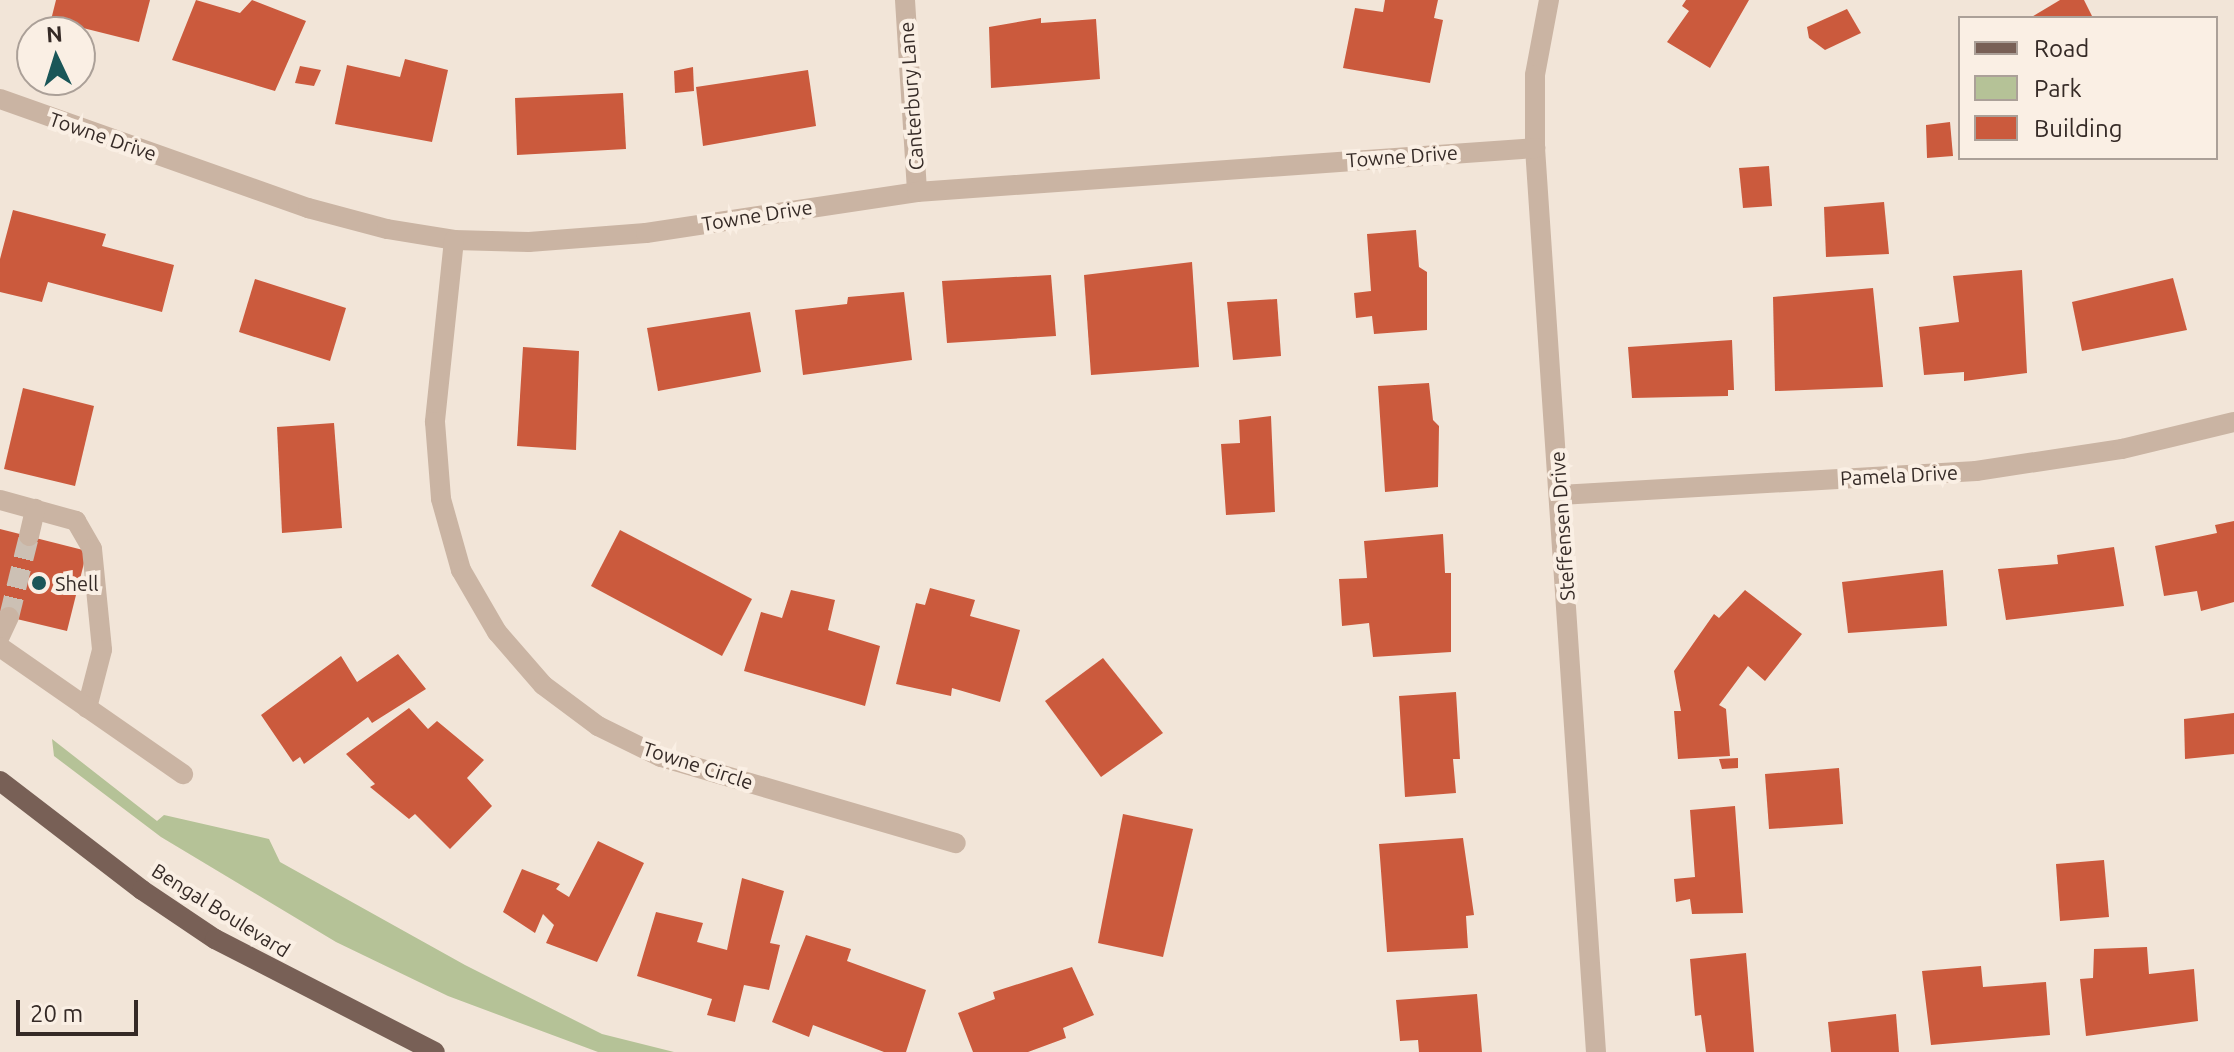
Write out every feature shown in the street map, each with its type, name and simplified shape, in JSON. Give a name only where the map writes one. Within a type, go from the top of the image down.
[{"type":"main road","name":"Bengal Boulevard","points":[[0,781],[142,890],[215,939],[435,1052]]},
{"type":"street","name":"Canterbury Lane","points":[[905,0],[917,192]]},
{"type":"street","name":"Steffensen Drive","points":[[1549,0],[1535,75],[1535,148],[1596,1052]]},
{"type":"street","name":"Towne Drive","points":[[0,99],[308,208],[387,229],[454,240],[529,242],[646,233],[917,192],[1535,148]]},
{"type":"street","name":"Towne Circle","points":[[454,240],[435,422],[441,499],[461,570],[497,632],[543,685],[598,726],[661,757],[956,843]]},
{"type":"street","name":"Pamela Drive","points":[[1560,495],[1976,471],[2122,449],[2234,422]]},
{"type":"street","points":[[0,500],[76,521],[92,549],[102,650],[87,708]]},
{"type":"street","points":[[29,536],[35,509]]},
{"type":"street","points":[[0,636],[9,617]]},
{"type":"street","points":[[0,647],[183,774]]},
{"type":"green space","points":[[52,739],[157,821],[164,815],[269,839],[280,862],[465,965],[602,1034],[674,1052],[598,1052],[448,996],[336,942],[161,837],[54,756]]},
{"type":"building","points":[[56,0],[150,0],[139,42],[96,31],[96,16],[52,16]]},
{"type":"building","points":[[196,0],[240,13],[252,0],[306,21],[275,91],[172,60]]},
{"type":"building","points":[[1385,0],[1438,0],[1434,18],[1443,20],[1430,83],[1343,68],[1355,8],[1383,12]]},
{"type":"building","points":[[1686,0],[1749,0],[1710,68],[1667,42],[1689,11],[1682,6]]},
{"type":"building","points":[[2060,0],[2084,0],[2092,16],[2033,16]]},
{"type":"building","points":[[1847,9],[1861,33],[1825,50],[1809,38],[1807,27]]},
{"type":"building","points":[[1041,18],[1041,23],[1096,19],[1100,79],[991,88],[989,27]]},
{"type":"building","points":[[405,59],[448,70],[432,142],[335,124],[347,65],[400,77]]},
{"type":"building","points":[[300,66],[321,70],[314,86],[295,83]]},
{"type":"building","points":[[693,67],[694,91],[675,93],[674,71]]},
{"type":"building","points":[[808,70],[816,126],[703,146],[696,87]]},
{"type":"building","points":[[623,93],[626,149],[517,155],[515,98]]},
{"type":"building","points":[[1950,122],[1953,156],[1927,158],[1926,125]]},
{"type":"building","points":[[1769,166],[1772,206],[1743,208],[1739,168]]},
{"type":"building","points":[[1884,202],[1889,254],[1826,257],[1824,207]]},
{"type":"building","points":[[13,210],[106,234],[102,246],[174,265],[162,312],[48,282],[42,302],[0,292],[0,259]]},
{"type":"building","points":[[1416,230],[1419,267],[1427,272],[1427,330],[1374,334],[1372,316],[1356,318],[1354,293],[1371,291],[1367,234]]},
{"type":"building","points":[[1192,262],[1199,367],[1091,375],[1084,275]]},
{"type":"building","points":[[2022,270],[2027,373],[1964,381],[1964,372],[1924,375],[1919,327],[1959,322],[1953,276]]},
{"type":"building","points":[[1051,275],[1056,336],[947,343],[942,281]]},
{"type":"building","points":[[2173,278],[2187,330],[2082,351],[2072,302]]},
{"type":"building","points":[[255,279],[346,308],[330,361],[239,332]]},
{"type":"building","points":[[1873,288],[1883,387],[1775,391],[1773,297]]},
{"type":"building","points":[[904,292],[912,360],[803,375],[795,310],[847,304],[848,297]]},
{"type":"building","points":[[1277,299],[1281,356],[1233,360],[1227,302]]},
{"type":"building","points":[[750,312],[761,372],[658,391],[647,328]]},
{"type":"building","points":[[1732,340],[1734,390],[1728,390],[1728,396],[1632,398],[1628,347]]},
{"type":"building","points":[[523,347],[579,351],[576,450],[517,446]]},
{"type":"building","points":[[1429,383],[1433,420],[1439,426],[1438,487],[1385,492],[1378,386]]},
{"type":"building","points":[[23,388],[94,406],[75,486],[4,469]]},
{"type":"building","points":[[1271,416],[1275,512],[1226,515],[1221,444],[1240,443],[1239,420]]},
{"type":"building","points":[[334,423],[342,528],[282,533],[277,427]]},
{"type":"building","points":[[2234,521],[2234,602],[2201,611],[2197,591],[2164,596],[2155,546],[2217,533],[2215,525]]},
{"type":"building","name":"Shell","points":[[0,529],[87,551],[67,631],[0,615]]},
{"type":"building","points":[[620,530],[752,599],[722,656],[591,586]]},
{"type":"building","points":[[1443,534],[1445,573],[1451,573],[1451,652],[1373,657],[1369,623],[1342,626],[1339,579],[1367,578],[1364,541]]},
{"type":"building","points":[[2114,547],[2124,606],[2006,620],[1998,569],[2058,564],[2057,555]]},
{"type":"building","points":[[1943,570],[1947,626],[1848,633],[1842,582]]},
{"type":"building","points":[[930,588],[975,600],[970,616],[1020,630],[1000,702],[952,688],[951,696],[896,684],[916,603],[925,605]]},
{"type":"building","points":[[791,590],[835,600],[828,630],[880,646],[865,706],[744,671],[761,612],[782,618]]},
{"type":"building","points":[[1745,590],[1802,634],[1765,681],[1748,666],[1719,705],[1726,709],[1730,756],[1678,759],[1674,711],[1681,711],[1674,671],[1714,614],[1719,618]]},
{"type":"building","points":[[398,654],[426,689],[372,723],[368,717],[304,764],[300,757],[293,762],[261,715],[341,656],[357,682]]},
{"type":"building","points":[[1103,658],[1163,733],[1101,777],[1045,701]]},
{"type":"building","points":[[1456,692],[1460,759],[1453,759],[1456,793],[1405,797],[1399,696]]},
{"type":"building","points":[[409,708],[428,729],[437,721],[484,760],[467,778],[492,806],[450,849],[415,814],[409,819],[370,787],[375,784],[346,754]]},
{"type":"building","points":[[2234,713],[2234,754],[2185,759],[2184,719]]},
{"type":"building","points":[[1738,758],[1738,768],[1722,769],[1719,759]]},
{"type":"building","points":[[1839,768],[1843,824],[1769,829],[1765,774]]},
{"type":"building","points":[[1735,806],[1743,913],[1692,914],[1690,899],[1676,902],[1674,879],[1695,877],[1690,810]]},
{"type":"building","points":[[1123,814],[1193,829],[1163,957],[1098,943]]},
{"type":"building","points":[[1463,838],[1474,915],[1466,916],[1468,948],[1387,952],[1379,844]]},
{"type":"building","points":[[598,841],[644,863],[597,962],[546,943],[554,925],[543,914],[535,933],[503,912],[522,869],[560,884],[556,889],[569,897]]},
{"type":"building","points":[[2104,860],[2109,917],[2060,921],[2056,864]]},
{"type":"building","points":[[742,878],[784,891],[770,943],[780,945],[769,990],[744,985],[735,1022],[707,1015],[712,999],[637,976],[656,912],[703,923],[697,942],[727,950]]},
{"type":"building","points":[[806,935],[851,949],[847,961],[926,990],[906,1052],[884,1052],[813,1025],[809,1037],[772,1022]]},
{"type":"building","points":[[2147,947],[2149,974],[2194,969],[2198,1021],[2086,1036],[2080,979],[2093,978],[2094,949]]},
{"type":"building","points":[[1746,953],[1754,1052],[1706,1052],[1701,1015],[1695,1016],[1690,959]]},
{"type":"building","points":[[1981,966],[1983,987],[2046,982],[2050,1035],[1931,1045],[1922,971]]},
{"type":"building","points":[[1072,967],[1094,1015],[1063,1028],[1066,1038],[1028,1052],[973,1052],[958,1013],[995,999],[993,992]]},
{"type":"building","points":[[1477,994],[1482,1052],[1419,1052],[1418,1040],[1400,1041],[1396,1000]]},
{"type":"building","points":[[1896,1014],[1899,1052],[1831,1052],[1828,1022]]},
{"type":"tunnel","points":[[9,617],[29,536]]},
{"type":"place","name":"Shell","points":[[39,583]]}]
